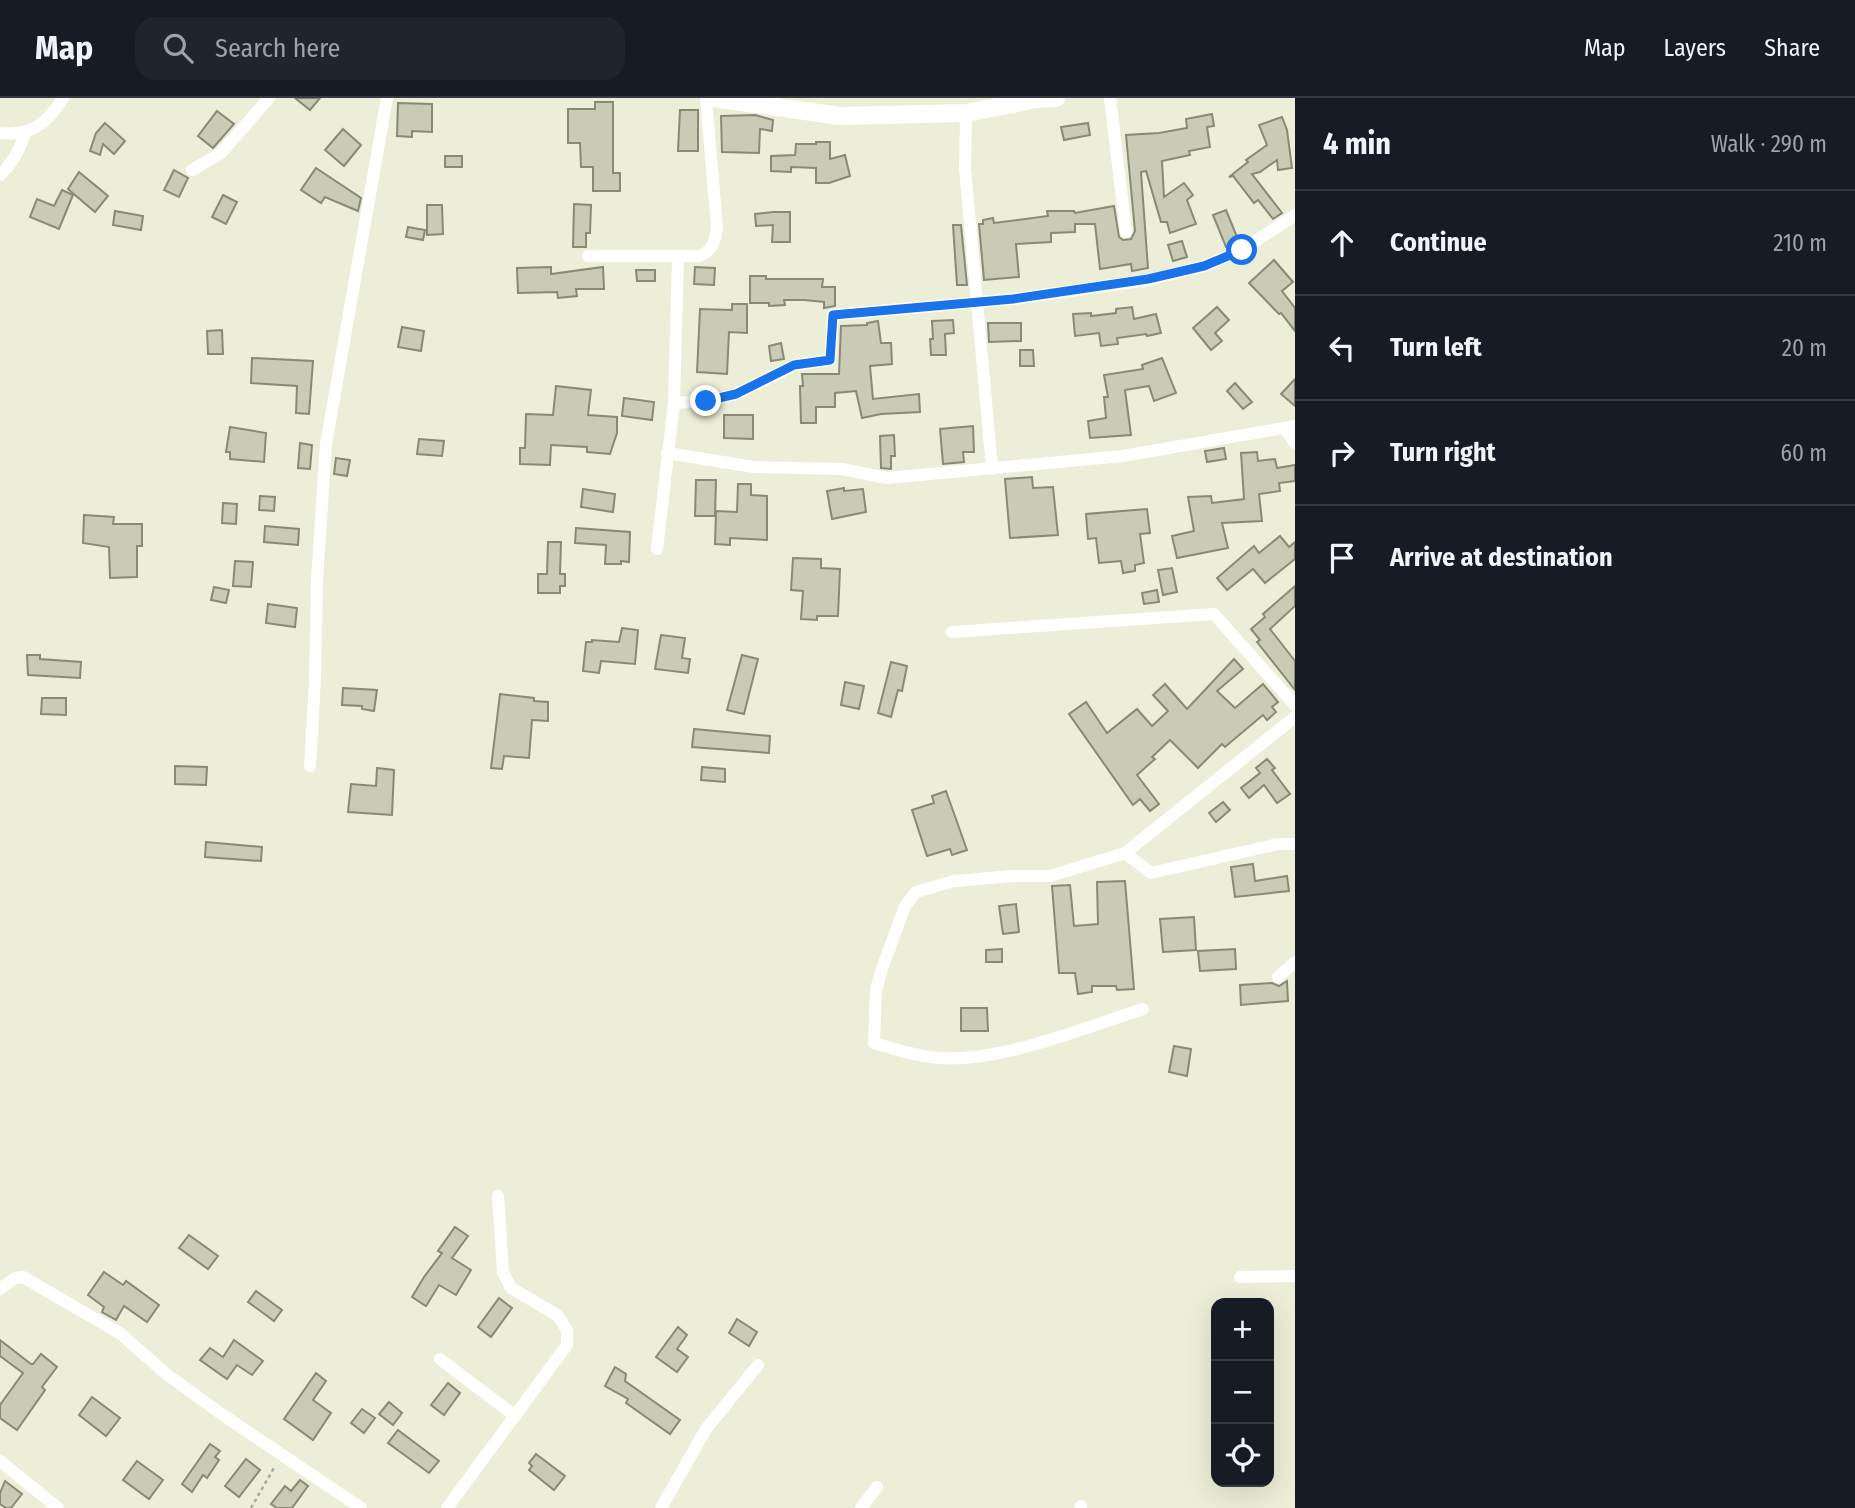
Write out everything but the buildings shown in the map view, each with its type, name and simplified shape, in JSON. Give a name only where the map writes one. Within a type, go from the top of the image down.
[{"type":"street","points":[[0,134],[25,133],[46,121],[63,98]]},
{"type":"street","points":[[192,170],[221,153],[270,98]]},
{"type":"street","points":[[310,766],[317,579],[326,444],[387,98]]},
{"type":"street","points":[[587,256],[678,257],[708,253],[716,236],[706,98]]},
{"type":"street","points":[[713,98],[799,104],[840,116],[966,113],[1037,99],[1056,98]]},
{"type":"street","points":[[1110,98],[1126,232]]},
{"type":"street","points":[[966,113],[965,168],[992,469]]},
{"type":"street","points":[[0,175],[11,164],[21,147],[25,133]]},
{"type":"street","points":[[674,403],[706,401],[736,394],[794,365],[830,360],[833,315],[975,300],[1013,299],[1148,279],[1204,266],[1242,250],[1295,215]]},
{"type":"street","points":[[657,549],[674,403],[678,257]]},
{"type":"street","points":[[667,453],[754,467],[842,469],[887,478],[1123,456],[1289,427],[1295,443]]},
{"type":"street","points":[[952,632],[1214,614],[1295,705]]},
{"type":"street","points":[[1143,1009],[1019,1049],[967,1057],[922,1056],[874,1043],[876,989],[905,906],[916,892],[954,881],[1050,876],[1125,853],[1295,717]]},
{"type":"street","points":[[1125,853],[1152,873],[1278,844],[1295,844]]},
{"type":"street","points":[[1278,977],[1295,962]]},
{"type":"street","points":[[447,1508],[567,1345],[567,1330],[557,1315],[511,1288],[503,1272],[498,1196]]},
{"type":"street","points":[[1240,1278],[1295,1276]]},
{"type":"street","points":[[0,1289],[15,1278],[23,1278],[121,1334],[165,1373],[361,1508]]},
{"type":"street","points":[[440,1359],[515,1416]]},
{"type":"street","points":[[661,1508],[706,1429],[758,1365]]},
{"type":"street","points":[[0,1461],[55,1507]]},
{"type":"street","points":[[861,1508],[877,1487]]},
{"type":"path","points":[[251,1508],[281,1454]]},
{"type":"route","points":[[706,401],[736,394],[794,365],[830,360],[833,315],[975,300],[1013,299],[1148,279],[1204,266],[1242,250]]}]
